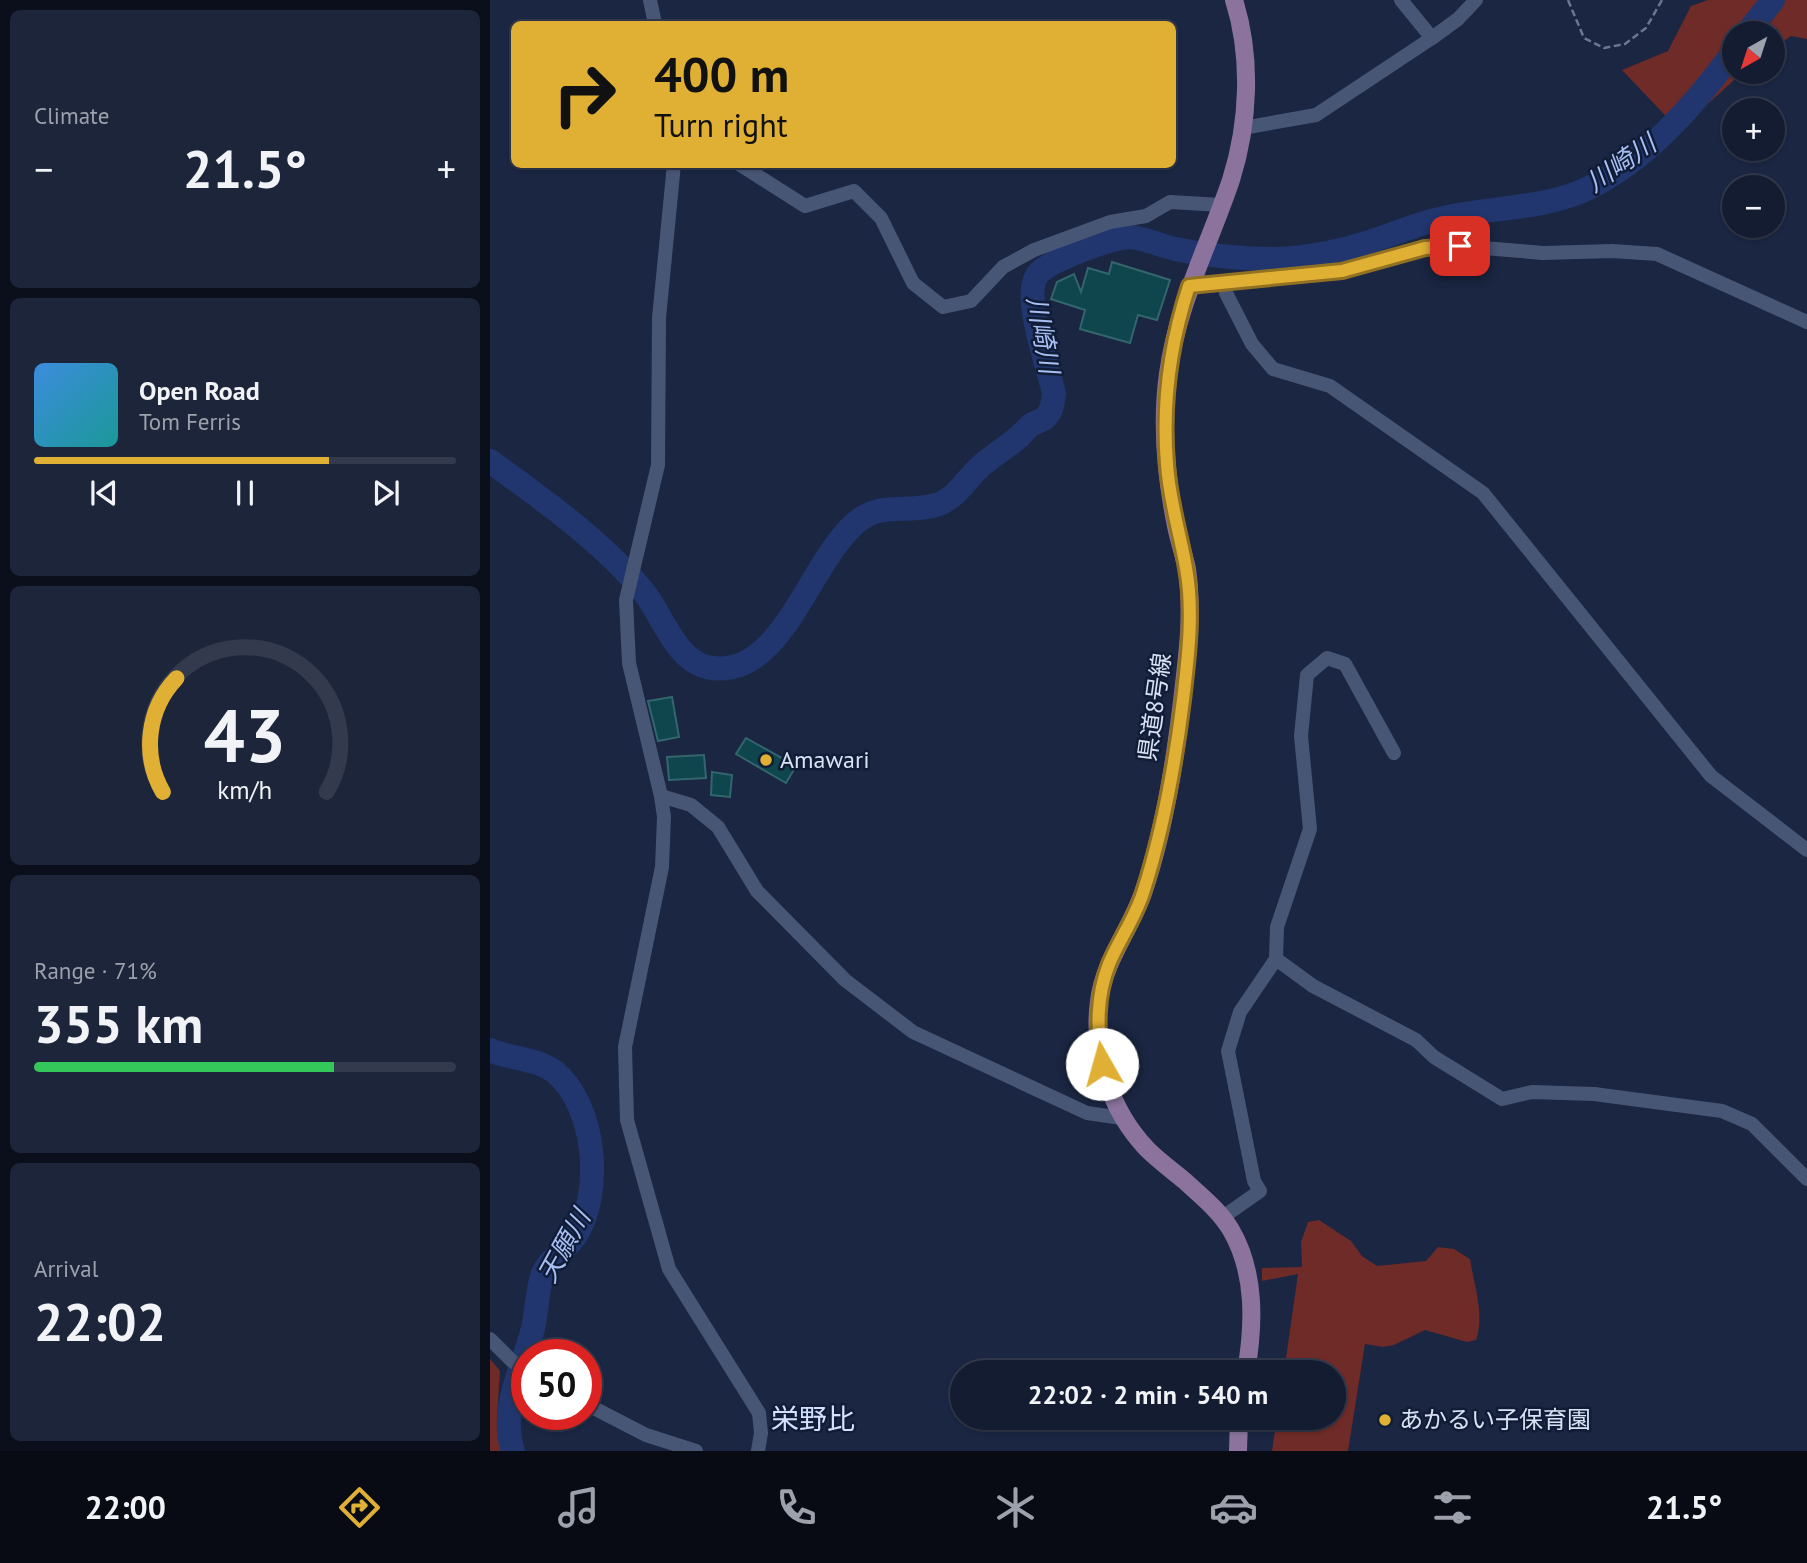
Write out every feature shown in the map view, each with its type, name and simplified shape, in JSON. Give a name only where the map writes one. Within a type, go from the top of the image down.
[{"type":"main road","name":"県道8号線","points":[[1234,0],[1240,20],[1245,59],[1243,128],[1232,177],[1192,278],[1177,325],[1165,410],[1167,465],[1176,527],[1187,570],[1189,640],[1183,701],[1159,839],[1142,896],[1109,963],[1099,1003],[1098,1032],[1102,1064],[1122,1118],[1148,1149],[1223,1217],[1233,1231],[1249,1280],[1251,1324],[1247,1360]]},
{"type":"main road","points":[[1238,1451],[1239,1430]]},
{"type":"street","points":[[650,0],[654,21]]},
{"type":"street","points":[[1401,0],[1432,38]]},
{"type":"street","points":[[1243,128],[1315,114],[1432,38],[1458,19],[1476,0]]},
{"type":"street","points":[[674,168],[659,318],[658,465],[626,600],[629,663],[662,796],[664,817],[662,867],[625,1047],[627,1120],[669,1269],[759,1413],[761,1433],[758,1451]]},
{"type":"street","points":[[745,168],[805,206],[854,191],[881,218],[913,283],[943,307],[971,300],[1003,267],[1034,250],[1110,222],[1146,216],[1170,202],[1220,208]]},
{"type":"street","points":[[1192,278],[1224,282],[1342,271],[1425,248],[1460,246],[1543,253],[1637,252],[1657,254],[1807,322]]},
{"type":"street","points":[[1224,282],[1226,293],[1252,344],[1273,369],[1329,386],[1483,493],[1711,776],[1807,850]]},
{"type":"street","points":[[1223,1217],[1260,1191],[1254,1181],[1228,1051],[1240,1012],[1276,960],[1277,928],[1310,829],[1301,736],[1307,676],[1327,658],[1345,664],[1394,753]]},
{"type":"street","points":[[662,796],[691,805],[718,827],[757,891],[845,980],[913,1032],[1087,1113],[1122,1118]]},
{"type":"street","points":[[1276,960],[1313,986],[1416,1040],[1434,1056],[1502,1099],[1532,1092],[1594,1094],[1722,1111],[1752,1124],[1807,1179]]},
{"type":"street","points":[[490,1339],[511,1360]]},
{"type":"street","points":[[602,1412],[646,1435],[696,1451]]},
{"type":"path","points":[[1568,0],[1584,38],[1604,48],[1625,44],[1646,28],[1662,0]]},
{"type":"shaded area","points":[[1708,0],[1807,0],[1807,39],[1791,36],[1785,40],[1785,21],[1722,21],[1722,84],[1730,84],[1679,130],[1622,70],[1668,51],[1691,6]]},
{"type":"shaded area","points":[[1319,1220],[1351,1241],[1362,1256],[1377,1266],[1426,1261],[1438,1247],[1454,1249],[1470,1259],[1476,1289],[1479,1320],[1476,1340],[1467,1342],[1425,1330],[1394,1345],[1383,1347],[1365,1344],[1348,1451],[1272,1451],[1275,1430],[1346,1430],[1346,1360],[1286,1360],[1298,1274],[1262,1281],[1262,1268],[1302,1267],[1301,1242],[1308,1222]]},
{"type":"shaded area","points":[[490,1359],[500,1371],[497,1418],[503,1451],[490,1451]]},
{"type":"building","points":[[1112,262],[1170,280],[1157,320],[1138,315],[1130,343],[1080,329],[1085,310],[1051,299],[1057,282],[1074,274],[1081,292],[1088,268],[1109,274]]},
{"type":"building","points":[[672,697],[679,737],[658,741],[648,701]]},
{"type":"building","name":"Amawari","points":[[746,738],[796,766],[786,783],[736,754]]},
{"type":"building","points":[[704,755],[706,778],[669,780],[667,757]]},
{"type":"building","points":[[712,772],[732,775],[730,797],[711,795]]},
{"type":"waterway","name":"川崎川","points":[[1756,21],[1773,0]]},
{"type":"waterway","name":"川崎川","points":[[490,461],[571,522],[627,572],[689,658],[712,668],[737,666],[759,654],[778,634],[827,558],[844,535],[862,518],[880,510],[929,507],[945,501],[982,465],[1031,425],[1047,416],[1054,394],[1034,316],[1033,300],[1033,286],[1037,275],[1043,269],[1080,251],[1129,237],[1212,255],[1263,259],[1302,257],[1358,245],[1421,224],[1462,214],[1537,204],[1572,195],[1611,176],[1651,146],[1687,110],[1722,67]]},
{"type":"waterway","name":"天願川","points":[[490,1050],[532,1061],[555,1072],[569,1087],[579,1106],[587,1127],[591,1150],[590,1196],[585,1217],[576,1235],[553,1259],[540,1282],[533,1328],[511,1404],[509,1435],[513,1451]]},
{"type":"place","name":"Amawari","points":[[766,760]]},
{"type":"place","name":"あかるい子保育園","points":[[1385,1420]]},
{"type":"district","name":"栄野比","points":[[813,1419]]},
{"type":"route","points":[[1102,1064],[1098,1032],[1102,986],[1109,963],[1142,896],[1159,839],[1183,701],[1189,640],[1187,570],[1176,527],[1167,465],[1165,410],[1177,325],[1189,286],[1342,271],[1425,248],[1460,246]]}]
